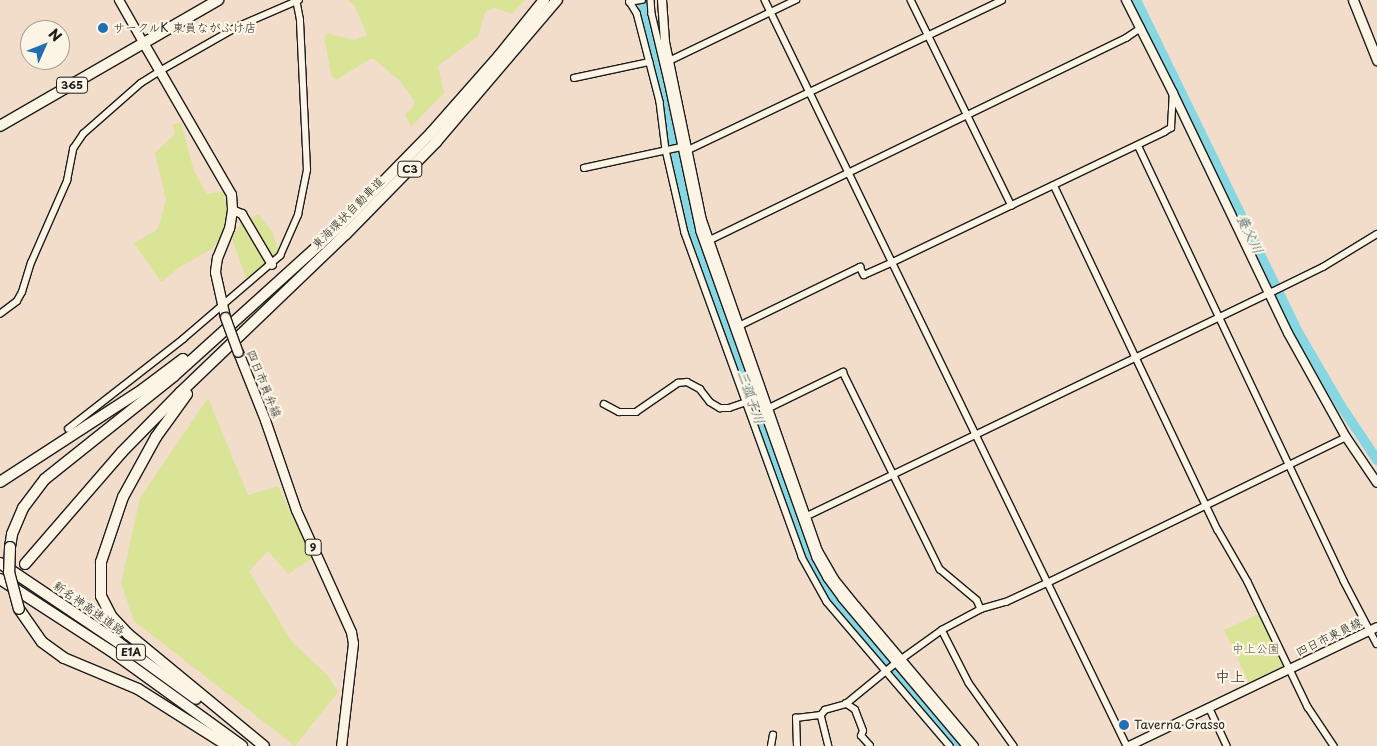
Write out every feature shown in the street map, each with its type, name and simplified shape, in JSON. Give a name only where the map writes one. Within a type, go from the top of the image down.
[{"type":"highway","name":"365","points":[[0,126],[218,0]]},
{"type":"highway","name":"東海環状自動車道","points":[[242,315],[382,185],[482,75],[544,0]]},
{"type":"highway","name":"東海環状自動車道","points":[[250,325],[346,234],[436,142],[557,0]]},
{"type":"highway","points":[[0,482],[143,389],[242,315]]},
{"type":"highway","points":[[228,746],[138,690],[76,663],[53,650],[33,631],[19,609],[10,578],[10,547],[12,534],[23,508],[46,479],[174,376],[242,315]]},
{"type":"highway","points":[[25,564],[122,452],[250,325]]},
{"type":"highway","points":[[250,325],[181,401],[144,457],[114,519],[101,562],[100,585],[105,606],[119,625],[264,746]]},
{"type":"highway","name":"新名神高速道路","points":[[0,563],[119,644],[259,746]]},
{"type":"highway","name":"新名神高速道路","points":[[0,579],[111,651],[242,746]]},
{"type":"main road","points":[[1353,0],[1377,60]]},
{"type":"main road","name":"四日市員弁線","points":[[144,44],[231,194],[232,210],[229,228],[217,257],[216,285],[223,313],[265,420],[296,510],[351,632],[353,643],[341,746]]},
{"type":"street","points":[[119,0],[144,44]]},
{"type":"street","points":[[0,314],[17,301],[22,292],[30,263],[67,181],[70,161],[77,142],[83,134],[141,84],[160,71],[239,26],[297,0],[300,20],[307,170],[298,215],[280,256],[223,313],[68,429]]},
{"type":"street","points":[[642,0],[631,1],[637,13],[660,102],[666,150],[685,233],[789,525],[816,584],[827,602],[950,746]]},
{"type":"street","points":[[651,0],[652,14],[684,150],[708,241],[804,518],[818,550],[834,579],[966,746]]},
{"type":"street","points":[[662,0],[669,61],[700,232],[758,398],[766,410]]},
{"type":"street","points":[[765,0],[1047,583],[1128,746]]},
{"type":"street","points":[[669,61],[796,0]]},
{"type":"street","points":[[911,0],[1012,206]]},
{"type":"street","points":[[584,168],[666,150],[684,150],[811,92],[1002,0]]},
{"type":"street","points":[[1126,0],[1271,293],[1288,333],[1346,437],[1377,484]]},
{"type":"street","points":[[708,241],[1126,38],[1141,28]]},
{"type":"street","points":[[574,78],[649,62]]},
{"type":"street","points":[[739,326],[860,267],[864,275],[893,262],[1171,128],[1173,92]]},
{"type":"street","points":[[1138,145],[1344,581],[1374,628],[1377,644]]},
{"type":"street","points":[[1054,185],[1206,505],[1248,582],[1308,707],[1334,746]]},
{"type":"street","points":[[232,210],[242,214],[272,265]]},
{"type":"street","points":[[804,518],[1137,359],[1218,317],[1284,287],[1323,267],[1377,234]]},
{"type":"street","points":[[766,410],[843,372],[940,568],[977,600],[981,609]]},
{"type":"street","points":[[604,404],[619,412],[636,412],[678,383],[687,382],[700,389],[714,406],[729,408],[758,398]]},
{"type":"street","points":[[797,746],[796,718],[821,715],[826,710],[846,704],[898,661],[942,630],[981,609],[1006,602],[1047,583],[1346,437]]},
{"type":"street","name":"四日市東員線","points":[[1128,746],[1374,628]]},
{"type":"street","points":[[942,630],[969,683],[1014,746]]},
{"type":"street","points":[[898,661],[974,746]]},
{"type":"street","points":[[846,704],[855,710],[863,731],[861,736],[870,746]]},
{"type":"street","points":[[1209,708],[1227,746]]},
{"type":"street","points":[[821,715],[829,746]]},
{"type":"street","points":[[771,746],[774,735]]},
{"type":"green space","points":[[348,0],[525,0],[512,14],[495,8],[485,12],[478,36],[438,66],[444,93],[411,127],[405,114],[412,108],[415,101],[399,80],[374,59],[370,59],[336,80],[331,75],[325,41],[326,33],[355,40],[367,35],[355,6]]},
{"type":"green space","points":[[181,123],[194,171],[207,194],[224,191],[228,221],[224,233],[212,249],[180,267],[161,282],[134,243],[158,228],[166,200],[155,153],[175,134],[173,124]]},
{"type":"green space","points":[[258,214],[272,231],[279,253],[247,282],[232,238],[241,224]]},
{"type":"green space","points":[[208,398],[248,495],[278,486],[313,558],[288,574],[268,551],[249,571],[292,642],[327,675],[338,692],[295,746],[134,621],[121,583],[140,498]]},
{"type":"green space","name":"中上公園","points":[[1261,613],[1287,667],[1250,685],[1224,630]]},
{"type":"waterway","name":"三孤子川","points":[[642,0],[691,226],[803,545],[823,585],[959,746]]},
{"type":"waterway","name":"養父川","points":[[1136,0],[1299,334],[1341,406],[1377,460]]},
{"type":"place","name":"サークルK 東員ながふけ店","points":[[103,28]]},
{"type":"place","name":"Taverna Grasso","points":[[1124,725]]},
{"type":"district","name":"中上","points":[[1230,676]]}]
